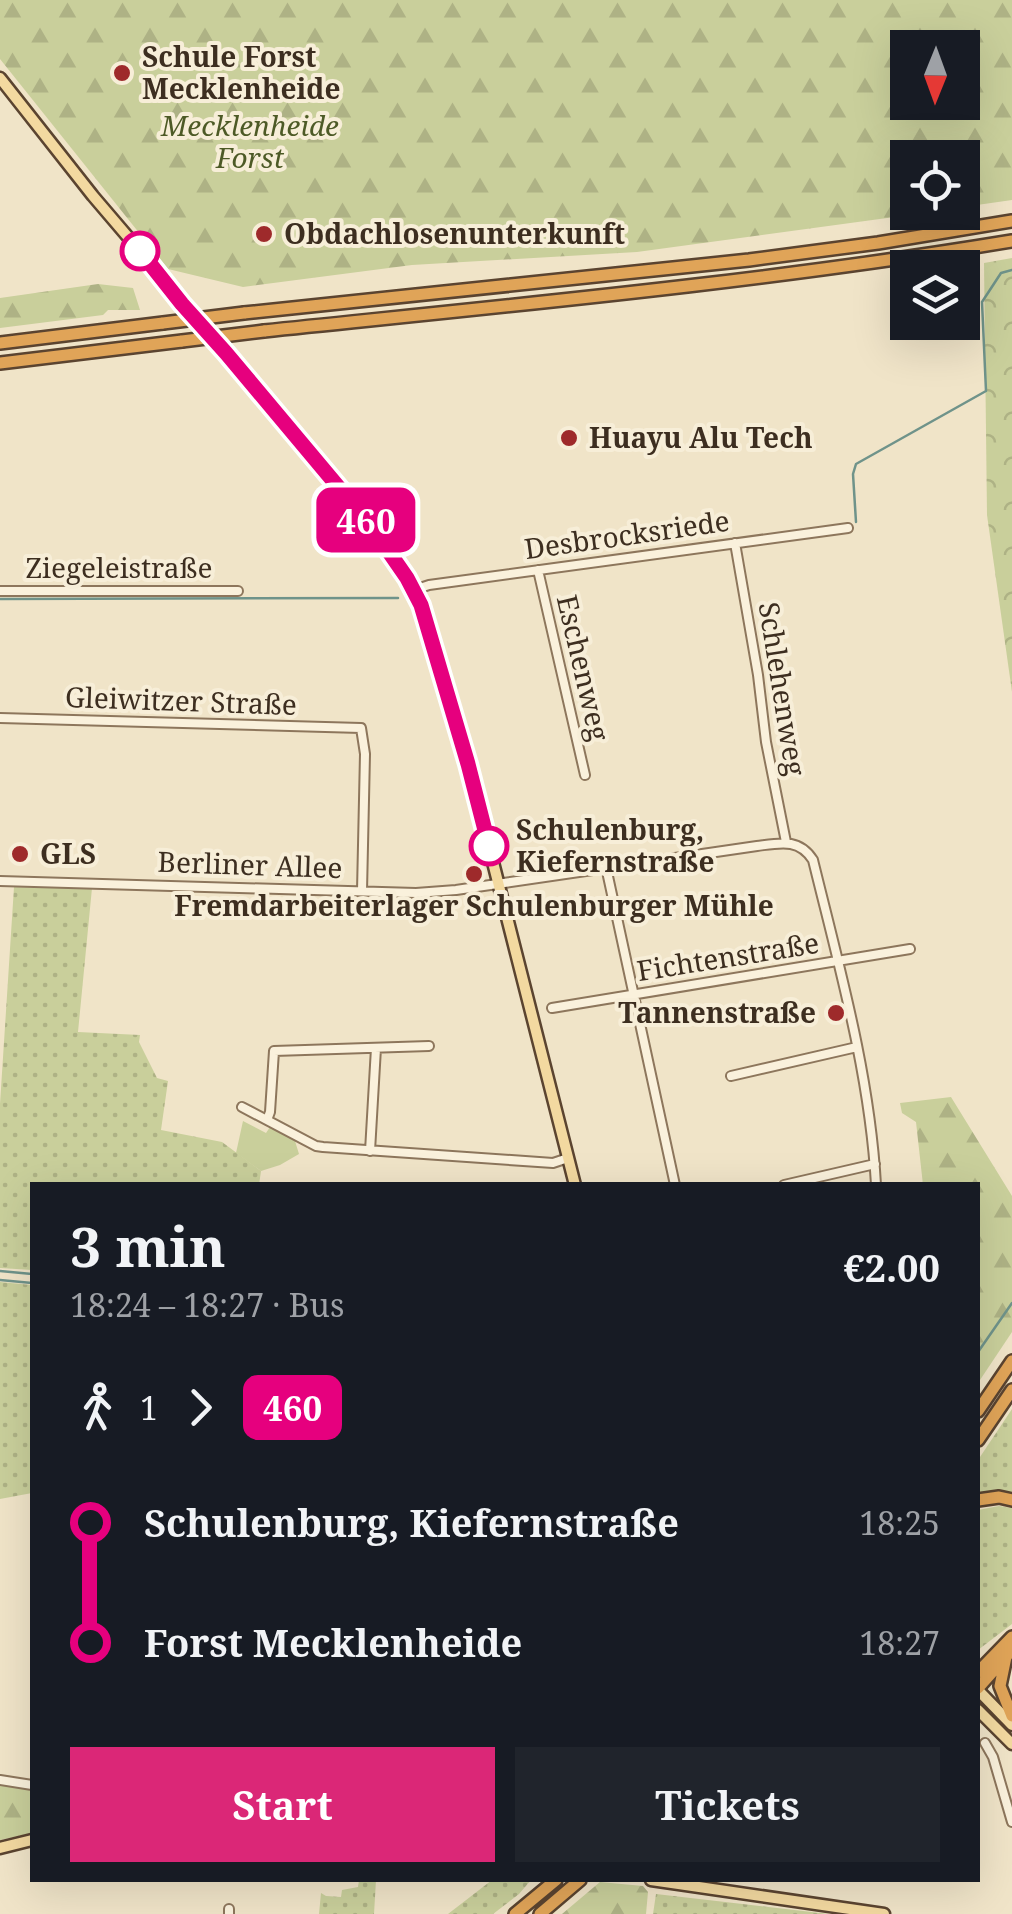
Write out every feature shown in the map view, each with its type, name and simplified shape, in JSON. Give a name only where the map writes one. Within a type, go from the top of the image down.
[{"type":"highway","points":[[0,343],[749,260],[1012,221]]},
{"type":"highway","points":[[0,363],[690,287],[1012,241]]},
{"type":"highway","points":[[980,1409],[1012,1361]]},
{"type":"highway","points":[[980,1437],[1012,1390]]},
{"type":"highway","points":[[980,1500],[1012,1500]]},
{"type":"highway","points":[[980,1686],[1012,1637]]},
{"type":"highway","points":[[980,1660],[1005,1653]]},
{"type":"highway","points":[[980,1671],[1005,1653]]},
{"type":"highway","points":[[1005,1653],[1000,1686],[1012,1716]]},
{"type":"highway","points":[[516,1914],[554,1882]]},
{"type":"highway","points":[[543,1912],[578,1882]]},
{"type":"main road","points":[[0,78],[182,304],[371,526],[414,590],[468,764],[574,1182]]},
{"type":"main road","points":[[980,1691],[1012,1724]]},
{"type":"main road","points":[[980,1712],[1012,1744]]},
{"type":"main road","points":[[0,1848],[30,1840]]},
{"type":"main road","points":[[665,1882],[876,1913]]},
{"type":"street","name":"Desbrocksriede","points":[[414,590],[848,528]]},
{"type":"street","name":"Schlehenweg","points":[[735,542],[786,842]]},
{"type":"street","name":"Eschenweg","points":[[538,570],[585,776]]},
{"type":"street","name":"Ziegeleistraße","points":[[0,591],[238,591]]},
{"type":"street","name":"Gleiwitzer Straße","points":[[0,718],[361,728],[365,754],[362,891]]},
{"type":"street","name":"Berliner Allee","points":[[0,882],[436,892],[786,842]]},
{"type":"street","points":[[786,842],[801,846],[813,860],[872,1122],[876,1182]]},
{"type":"street","points":[[606,867],[675,1182]]},
{"type":"street","name":"Fichtenstraße","points":[[552,1008],[910,950]]},
{"type":"street","points":[[267,1120],[274,1050],[429,1046]]},
{"type":"street","points":[[731,1076],[856,1047]]},
{"type":"street","points":[[370,1151],[376,1048]]},
{"type":"street","points":[[242,1106],[316,1146],[553,1163],[568,1158]]},
{"type":"street","points":[[797,1182],[875,1164]]},
{"type":"street","points":[[984,1743],[994,1757],[1012,1822]]},
{"type":"street","points":[[0,1780],[30,1785]]},
{"type":"green space","name":"Mecklenheide Forst","points":[[0,0],[1012,0],[1012,200],[980,205],[980,140],[890,140],[890,218],[637,252],[412,265],[243,287],[168,269],[0,59]]},
{"type":"green space","points":[[1012,258],[1012,692],[987,515],[984,263]]},
{"type":"green space","points":[[98,284],[133,288],[140,310],[108,310],[103,315],[0,328],[0,298]]},
{"type":"green space","points":[[14,887],[92,888],[78,1032],[140,1035],[139,1042],[157,1078],[168,1081],[161,1130],[222,1142],[261,1171],[259,1182],[30,1182],[30,1270],[0,1268],[0,1104]]},
{"type":"green space","points":[[951,1097],[1012,1196],[1012,1332],[980,1380],[980,1182],[923,1182],[916,1122],[902,1113],[900,1103]]},
{"type":"green space","points":[[243,1121],[266,1133],[270,1127],[295,1141],[299,1154],[261,1171],[236,1153]]},
{"type":"green space","points":[[0,1282],[30,1285],[30,1493],[0,1499]]},
{"type":"green space","points":[[1012,1409],[1012,1494],[980,1494],[980,1457]]},
{"type":"green space","points":[[1012,1508],[1012,1624],[980,1648],[980,1510]]},
{"type":"green space","points":[[0,1784],[30,1789],[30,1833],[0,1840]]},
{"type":"green space","points":[[359,1882],[376,1882],[374,1914],[319,1914],[321,1893],[341,1897],[342,1890],[358,1887]]},
{"type":"green space","points":[[489,1882],[529,1882],[493,1914],[448,1914]]},
{"type":"green space","points":[[600,1882],[643,1886],[648,1892],[646,1914],[562,1914]]},
{"type":"green space","points":[[656,1894],[829,1914],[653,1914]]},
{"type":"waterway","points":[[856,522],[856,464],[986,391],[982,302],[1001,273],[1012,270]]},
{"type":"waterway","points":[[0,599],[398,598]]},
{"type":"waterway","points":[[0,1271],[30,1274]]},
{"type":"waterway","points":[[0,1280],[30,1283]]},
{"type":"waterway","points":[[980,1349],[1012,1303]]},
{"type":"bus line","name":"460","points":[[140,251],[371,526],[400,566],[421,605],[489,846]]},
{"type":"place","name":"Schule Forst Mecklenheide","points":[[122,73]]},
{"type":"place","name":"Obdachlosenunterkunft","points":[[264,234]]},
{"type":"place","name":"Huayu Alu Tech","points":[[569,438]]},
{"type":"place","name":"Schulenburg, Kiefernstraße","points":[[489,846]]},
{"type":"place","name":"GLS","points":[[20,854]]},
{"type":"place","name":"Fremdarbeiterlager Schulenburger Mühle","points":[[474,874]]},
{"type":"place","name":"Tannenstraße","points":[[836,1013]]}]
